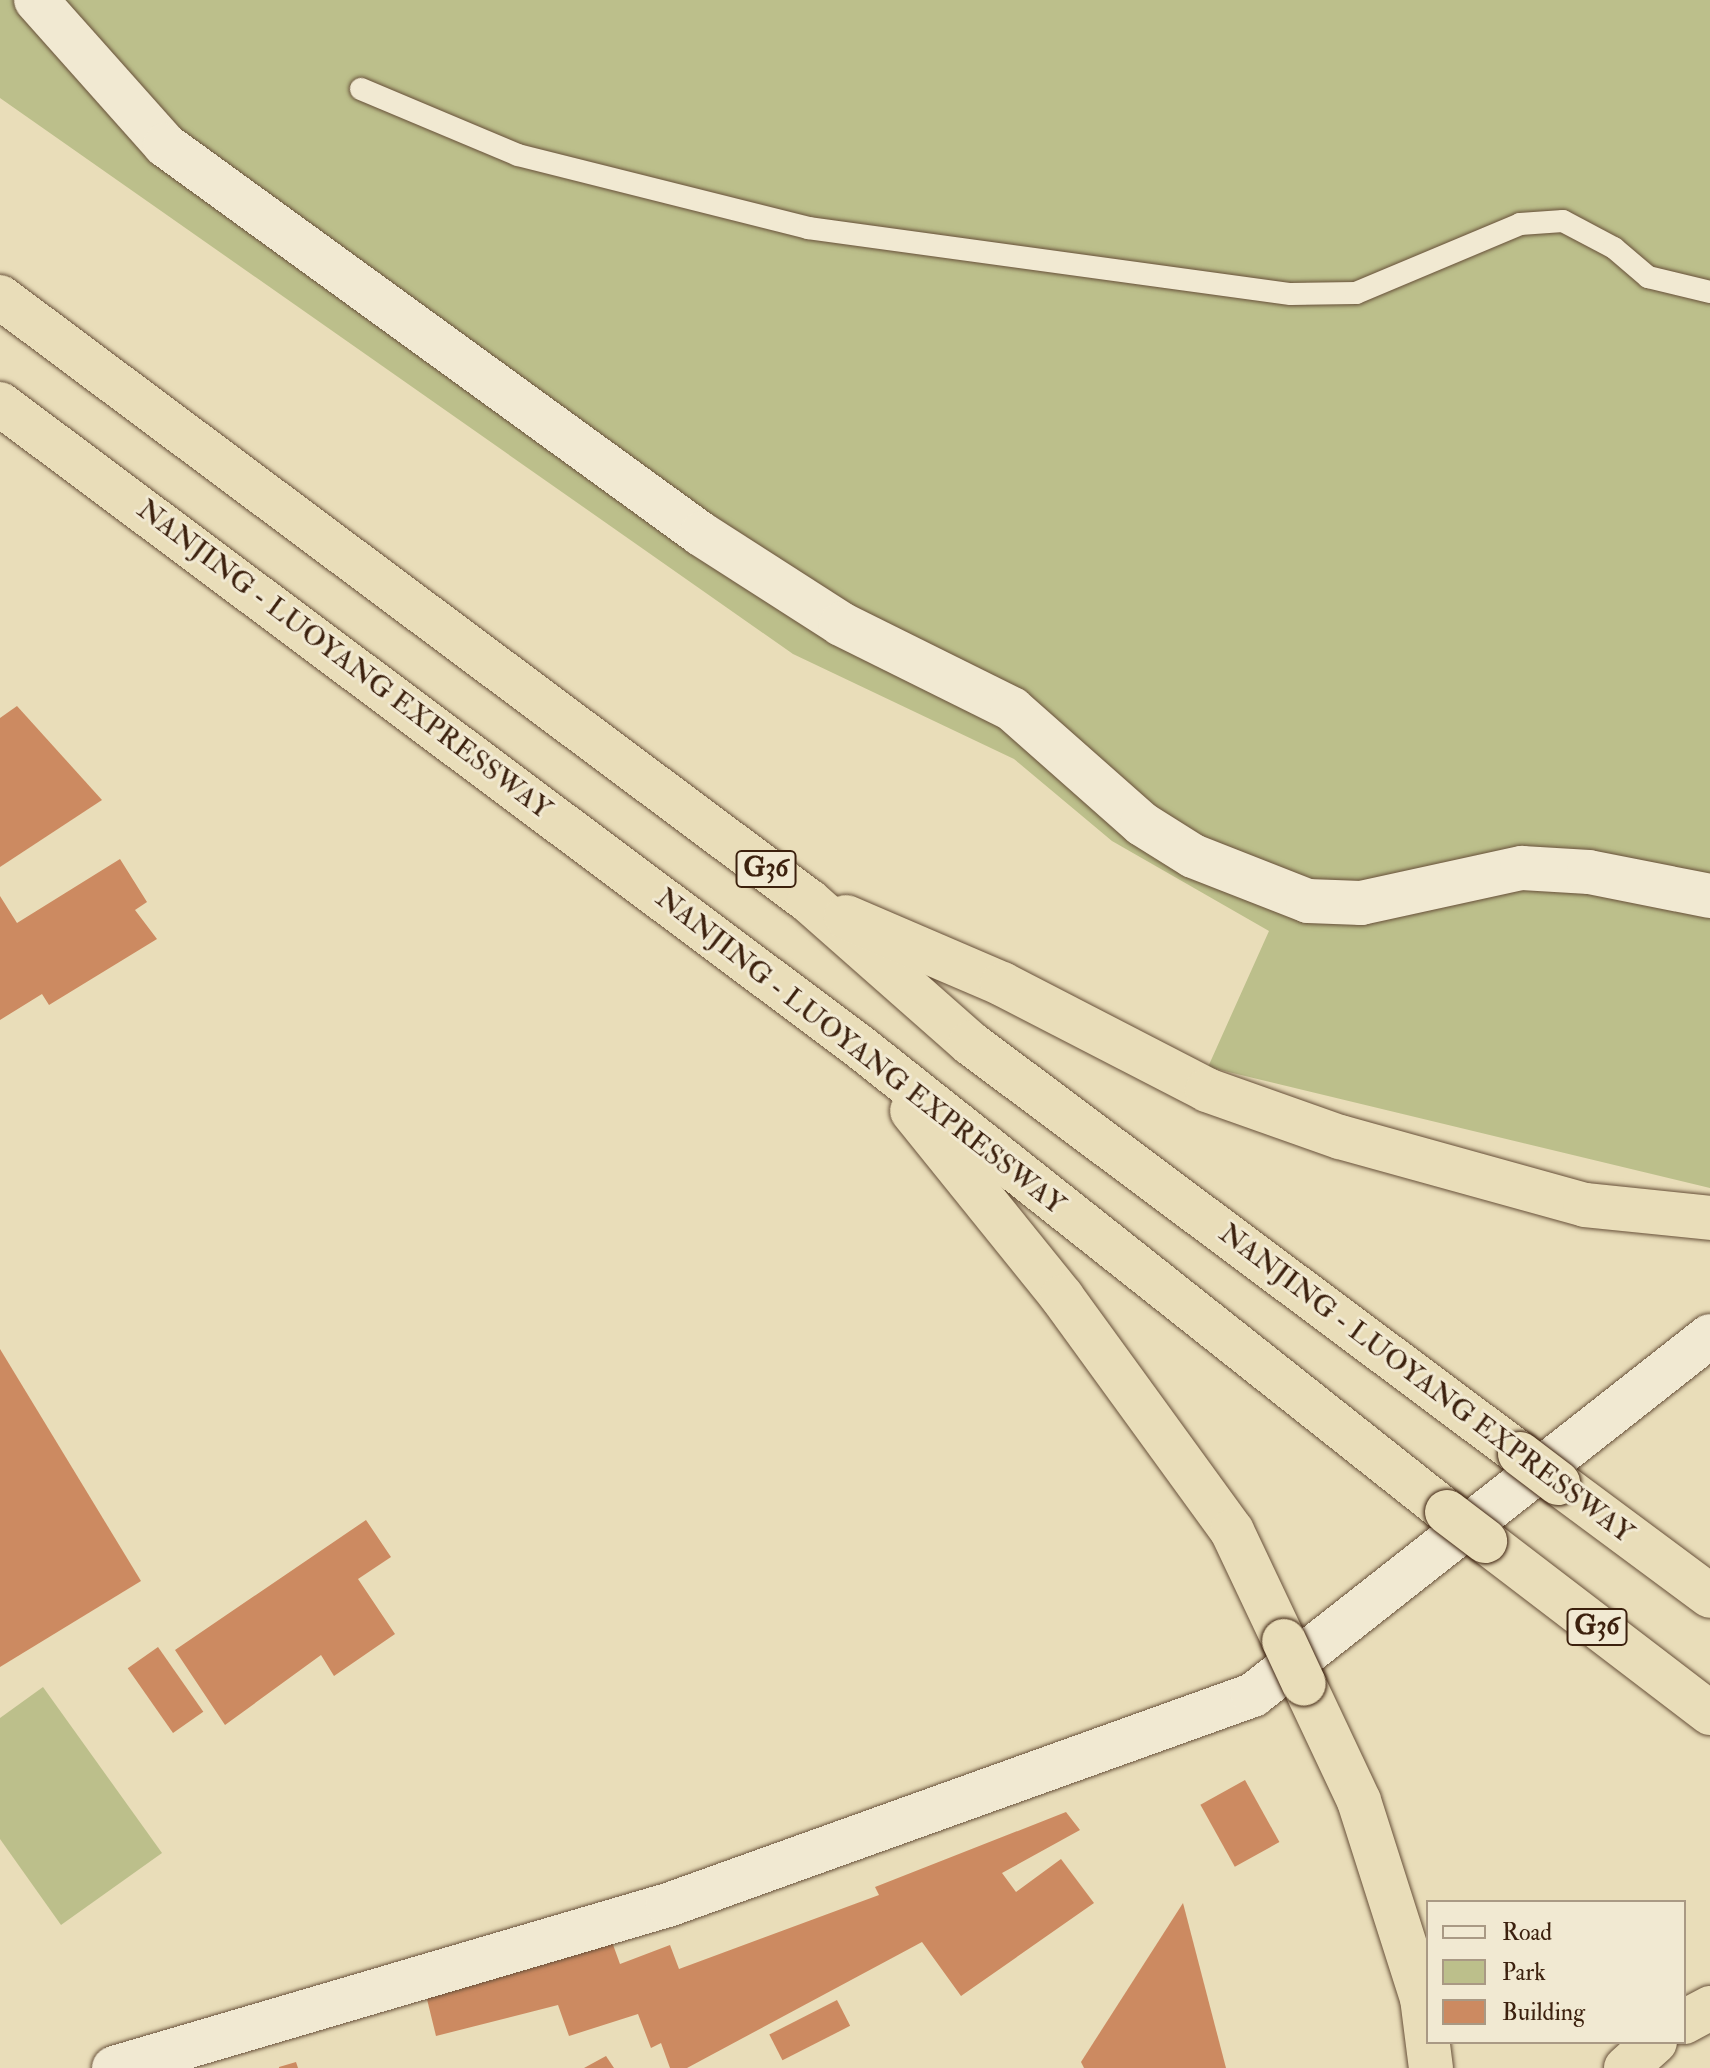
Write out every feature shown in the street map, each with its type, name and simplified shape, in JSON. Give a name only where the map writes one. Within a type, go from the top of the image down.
[{"type":"highway","name":"NANJING - LUOYANG EXPRESSWAY","points":[[0,297],[809,901],[970,1043],[1710,1596]]},
{"type":"highway","name":"NANJING - LUOYANG EXPRESSWAY","points":[[0,404],[860,1047],[1447,1512],[1710,1713]]},
{"type":"highway","points":[[809,901],[1002,984],[1207,1090],[1340,1137],[1585,1205],[1710,1218]]},
{"type":"highway","points":[[860,1047],[1062,1297],[1232,1531],[1359,1801],[1422,1998],[1426,2029]]},
{"type":"highway","points":[[1686,2021],[1710,2008]]},
{"type":"highway","points":[[1428,2044],[1431,2068]]},
{"type":"highway","points":[[1626,2068],[1653,2044]]},
{"type":"street","points":[[36,0],[165,145],[701,534],[841,624],[1012,709],[1142,824],[1193,856],[1308,901],[1361,903],[1522,868],[1589,872],[1710,896]]},
{"type":"street","points":[[114,2068],[668,1905],[1253,1695],[1710,1336]]},
{"type":"lane","points":[[361,89],[518,155],[824,230],[1171,282],[1356,293],[1520,224],[1563,221],[1614,248],[1648,277],[1710,292]]},
{"type":"green space","points":[[0,0],[1710,0],[1710,1188],[1208,1067],[1269,931],[1112,841],[1014,759],[793,654],[0,98]]},
{"type":"green space","points":[[43,1687],[162,1853],[61,1925],[0,1839],[0,1718]]},
{"type":"building","points":[[17,706],[102,800],[0,867],[0,718]]},
{"type":"building","points":[[120,859],[147,902],[135,910],[157,939],[49,1005],[42,994],[0,1020],[0,896],[17,923]]},
{"type":"building","points":[[0,1349],[141,1581],[0,1667]]},
{"type":"building","points":[[366,1520],[391,1557],[358,1579],[395,1634],[334,1676],[321,1655],[225,1725],[175,1650]]},
{"type":"building","points":[[158,1647],[203,1712],[173,1733],[128,1668]]},
{"type":"building","points":[[1245,1780],[1279,1842],[1235,1867],[1200,1805]]},
{"type":"building","points":[[1066,1812],[1080,1830],[1002,1873],[1016,1892],[1061,1859],[1094,1903],[961,1996],[922,1942],[687,2068],[670,2068],[661,2043],[651,2048],[638,2014],[569,2036],[558,2005],[436,2036],[425,1991],[611,1939],[620,1964],[670,1945],[679,1969],[879,1895],[875,1887]]},
{"type":"building","points":[[1183,1903],[1226,2068],[1084,2068],[1081,2062]]},
{"type":"building","points":[[837,2000],[850,2026],[782,2060],[769,2035]]},
{"type":"building","points":[[606,2056],[614,2068],[584,2068]]},
{"type":"building","points":[[296,2062],[298,2068],[279,2068],[279,2067]]}]
